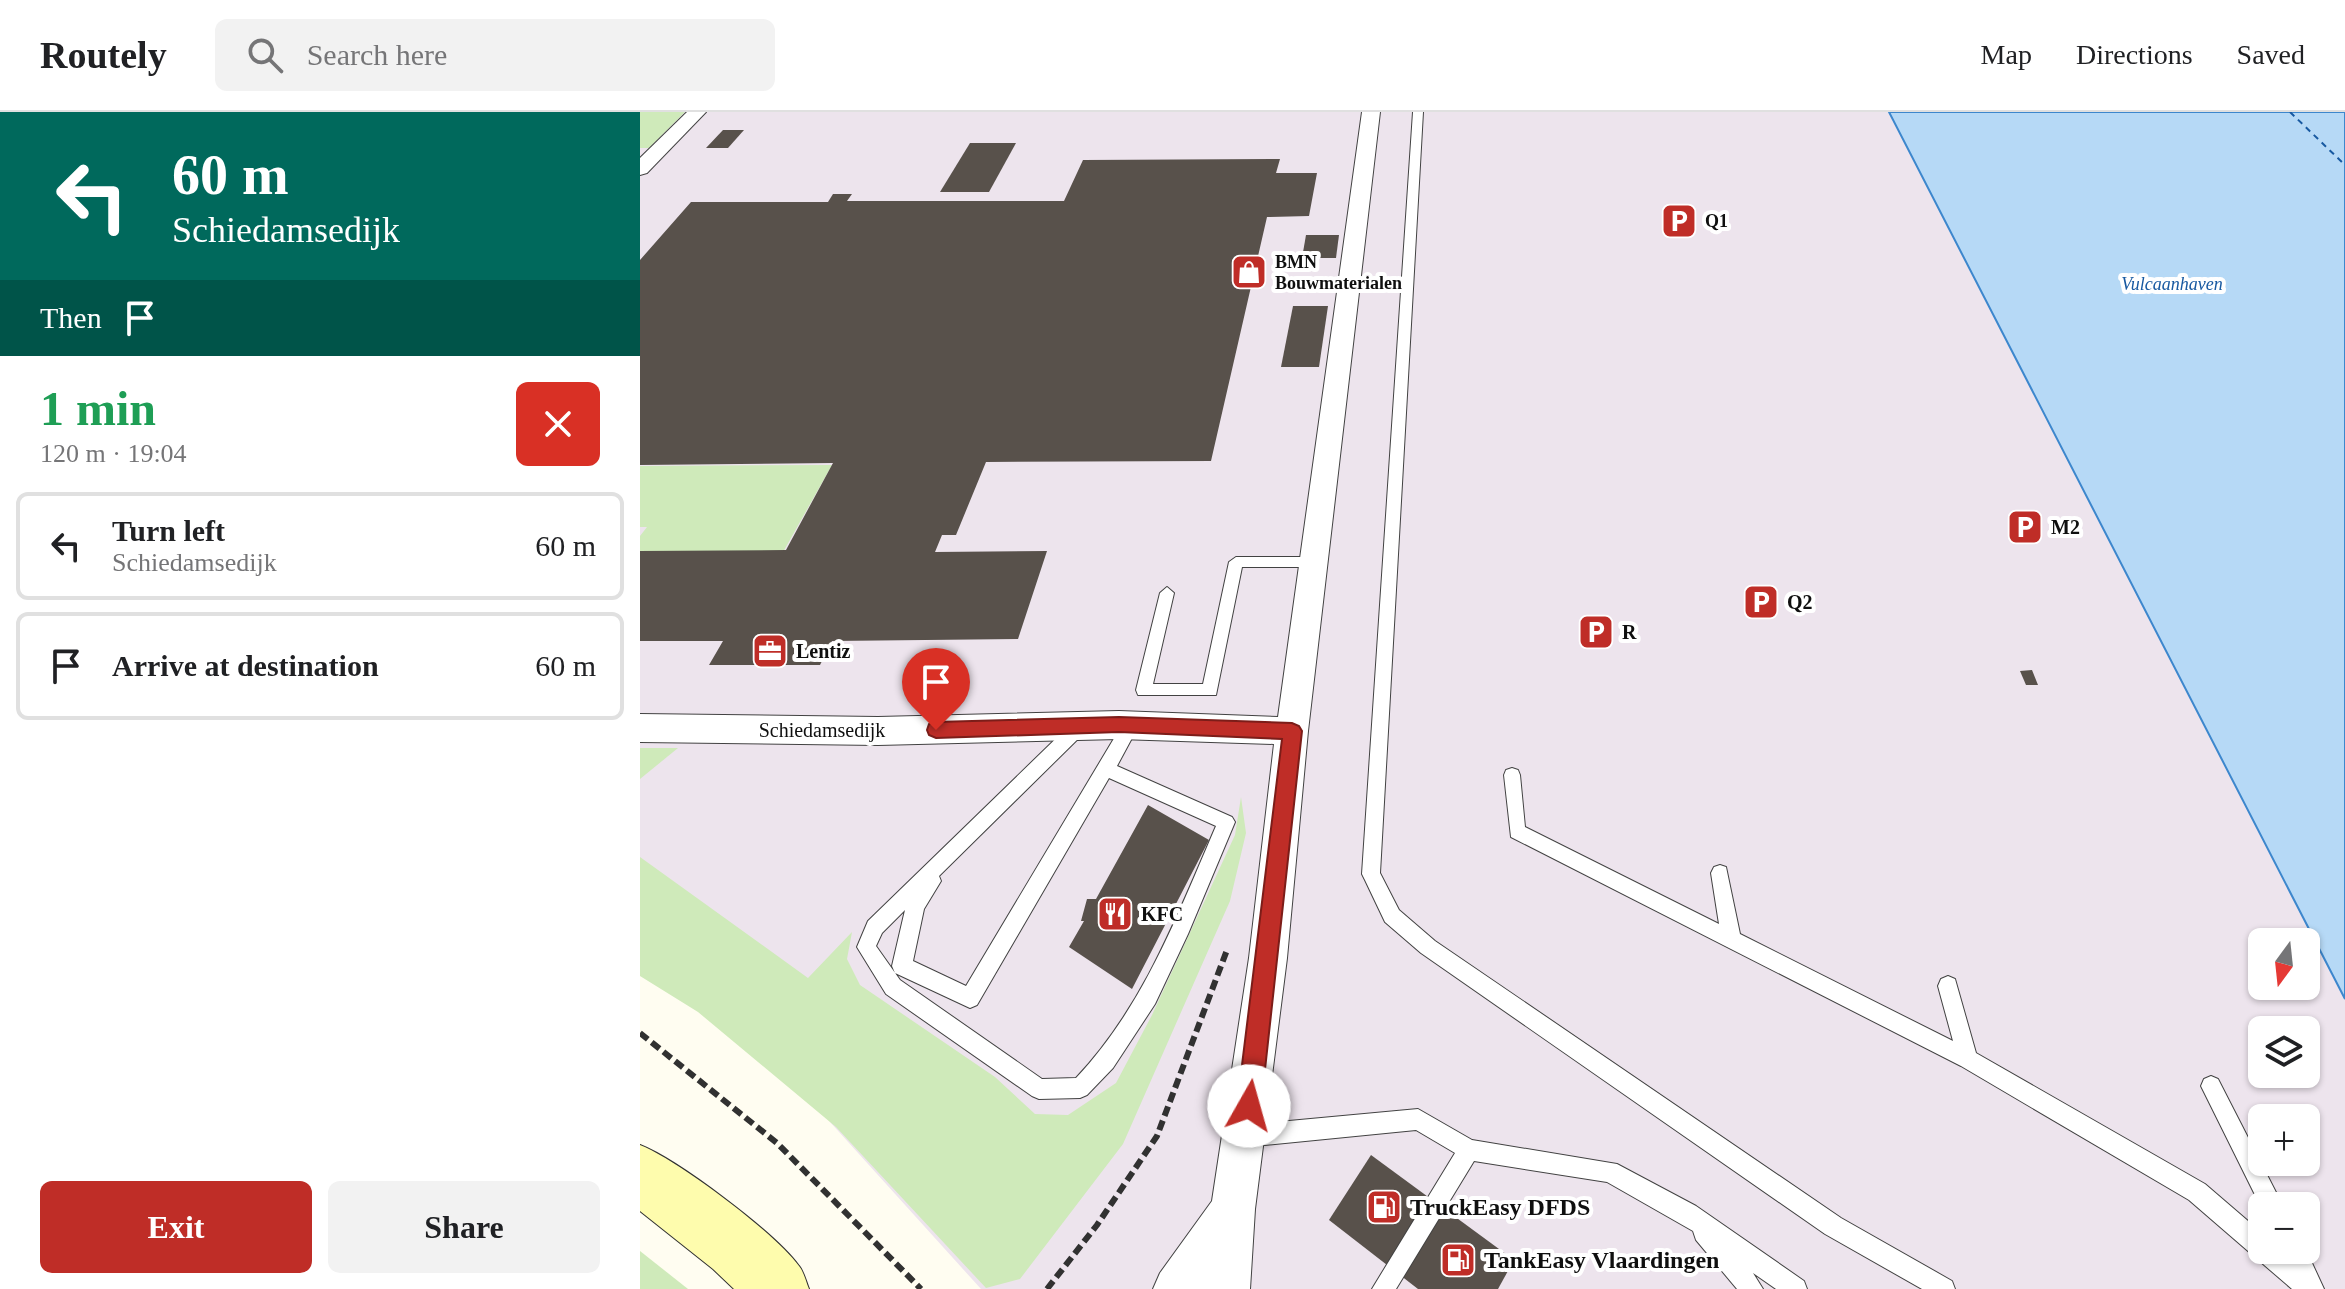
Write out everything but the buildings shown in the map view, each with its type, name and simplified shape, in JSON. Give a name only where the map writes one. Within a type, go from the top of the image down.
[{"type":"main road","points":[[640,1174],[735,1247],[778,1289]]},
{"type":"street","points":[[640,169],[697,112]]},
{"type":"street","points":[[1227,1289],[1233,1209],[1245,1136],[1292,731],[1371,112]]},
{"type":"street","name":"Schiedamsedijk","points":[[640,728],[878,731],[1131,725],[1292,731]]},
{"type":"street","points":[[1176,1289],[1233,1209]]},
{"type":"lane","points":[[1418,112],[1371,874],[1392,916],[1428,947],[1833,1226],[1944,1289]]},
{"type":"lane","points":[[1167,593],[1144,690],[1210,690],[1236,562],[1314,562]]},
{"type":"lane","points":[[958,843],[915,906],[902,966],[970,998],[1131,725]]},
{"type":"lane","points":[[1081,726],[875,927],[866,947],[893,987],[1039,1089],[1080,1088],[1108,1062],[1154,986],[1226,822],[1106,769]]},
{"type":"lane","points":[[1512,775],[1517,831],[1968,1059],[2197,1192],[2248,1236]]},
{"type":"lane","points":[[1720,873],[1731,937]]},
{"type":"lane","points":[[1948,986],[1968,1059]]},
{"type":"lane","points":[[2211,1086],[2265,1192]]},
{"type":"lane","points":[[1245,1136],[1418,1119],[1469,1150],[1609,1172],[1688,1214],[1796,1289]]},
{"type":"lane","points":[[1383,1289],[1469,1150]]},
{"type":"lane","points":[[1688,1214],[1752,1289]]},
{"type":"lane","points":[[2281,1264],[2311,1289]]},
{"type":"lane","points":[[2300,1264],[2311,1289]]},
{"type":"path","points":[[1047,1289],[1097,1225],[1157,1136],[1215,980]]},
{"type":"path","points":[[640,1033],[777,1143],[921,1289]]},
{"type":"shaded area","points":[[640,112],[2345,112],[2345,1289],[981,1289],[678,954],[640,937]]},
{"type":"green space","points":[[640,112],[685,112],[649,148],[640,148]]},
{"type":"green space","points":[[832,465],[782,554],[640,555],[640,536],[647,527],[640,527],[640,466]]},
{"type":"green space","points":[[640,748],[678,748],[640,779]]},
{"type":"green space","points":[[1241,797],[1246,833],[1230,901],[1123,1144],[1020,1279],[986,1288],[836,1127],[698,1012],[640,976],[640,857],[808,978],[852,932],[847,959],[860,985],[995,1077],[1035,1114],[1068,1115],[1116,1083],[1152,1015],[1235,835]]},
{"type":"green space","points":[[640,1251],[688,1289],[640,1289]]},
{"type":"water","name":"Vulcaanhaven","points":[[1889,112],[2345,112],[2345,999],[2320,950],[2320,928],[2308,928]]},
{"type":"ferry route","points":[[2290,112],[2345,165]]},
{"type":"place","name":"Q1","points":[[1679,221]]},
{"type":"place","name":"BMN Bouwmaterialen","points":[[1249,272]]},
{"type":"place","name":"M2","points":[[2025,527]]},
{"type":"place","name":"Q2","points":[[1761,602]]},
{"type":"place","name":"R","points":[[1596,632]]},
{"type":"place","name":"Lentiz","points":[[770,651]]},
{"type":"place","name":"KFC","points":[[1115,914]]},
{"type":"place","name":"TruckEasy DFDS","points":[[1384,1207]]},
{"type":"place","name":"TankEasy Vlaardingen","points":[[1458,1260]]},
{"type":"route","points":[[936,730],[1119,725],[1292,731],[1249,1106]]}]
